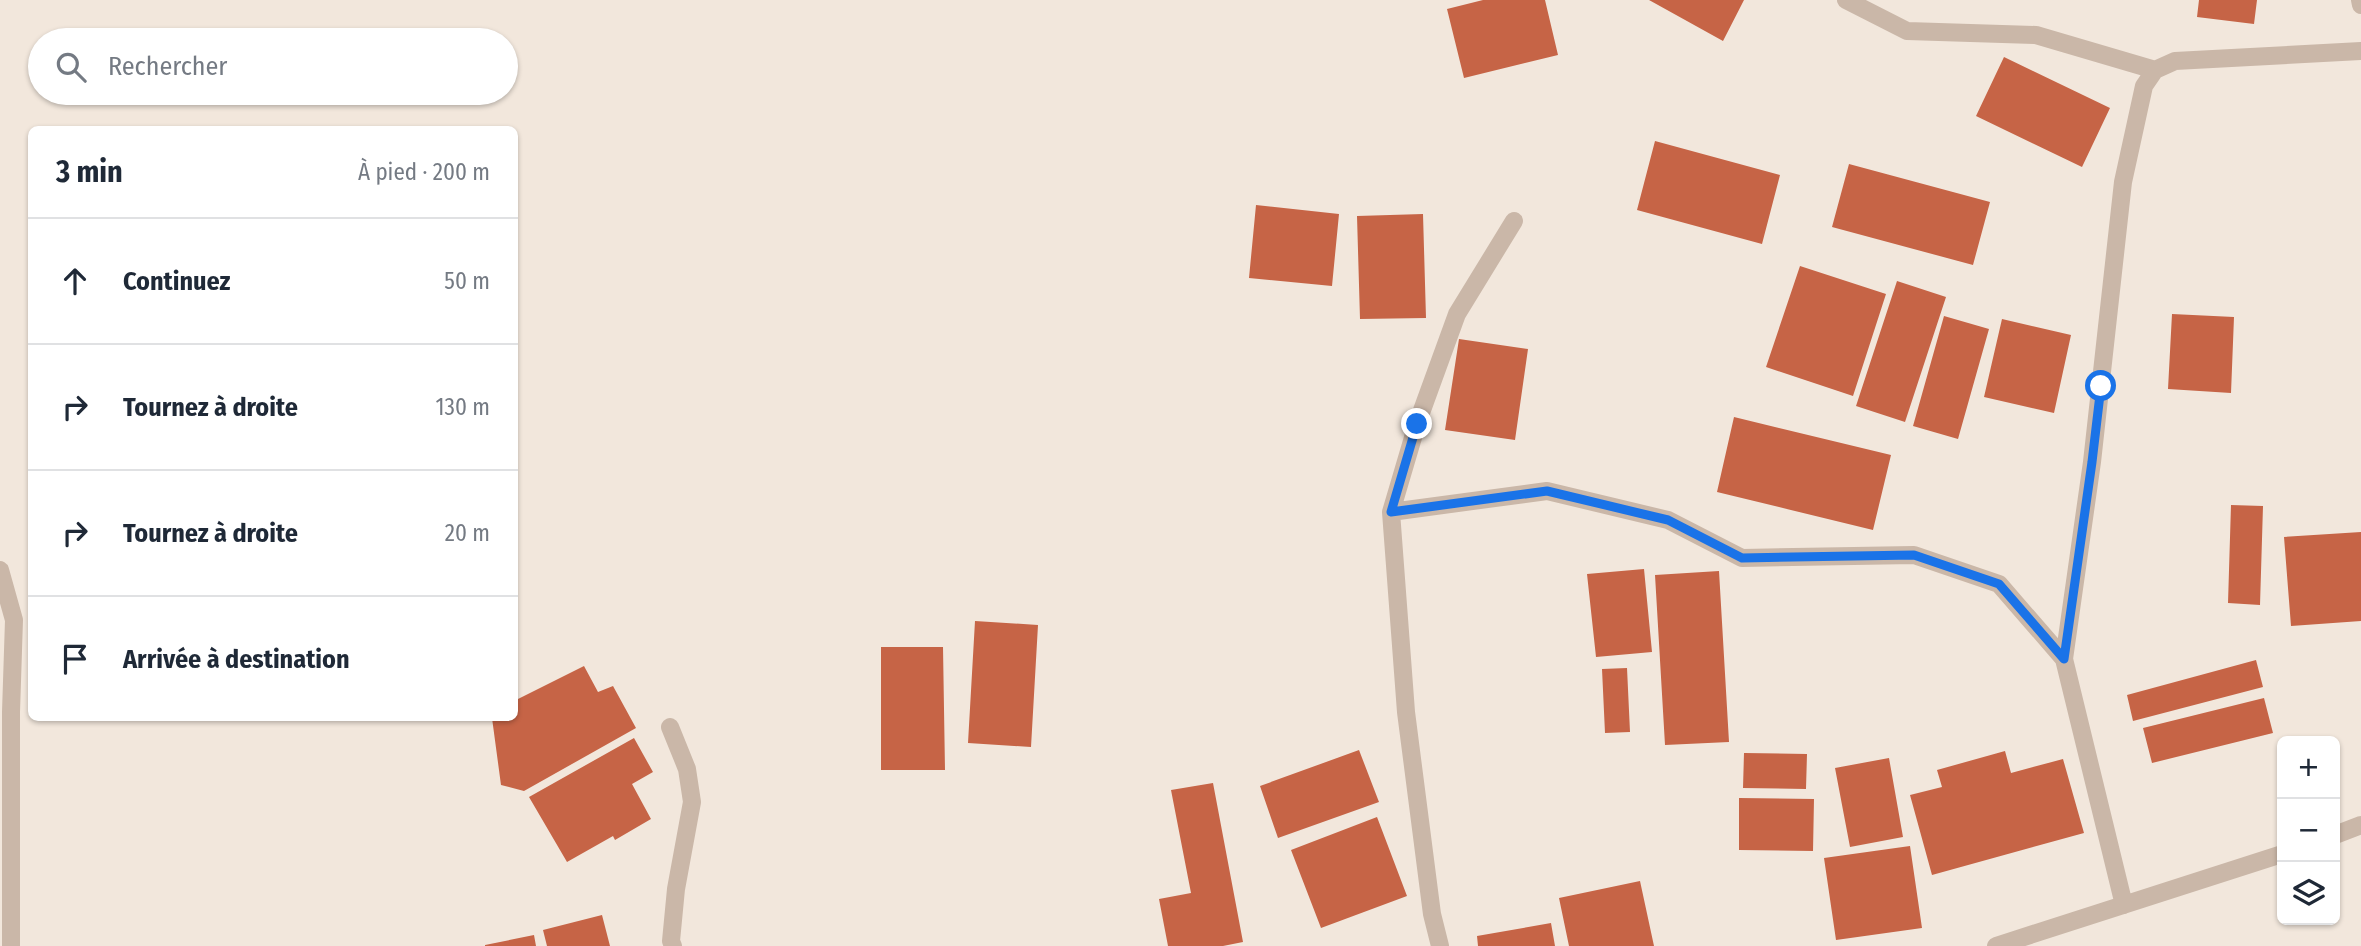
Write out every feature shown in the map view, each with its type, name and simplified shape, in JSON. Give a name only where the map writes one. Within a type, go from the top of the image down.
[{"type":"street","points":[[1846,0],[1907,32],[2036,35],[2155,70]]},
{"type":"street","points":[[2124,905],[2064,659],[2092,462],[2123,181],[2144,86],[2155,70],[2175,61],[2361,51]]},
{"type":"street","points":[[1440,946],[1432,914],[1406,712],[1391,512],[1417,424],[1457,314],[1514,221]]},
{"type":"street","points":[[1391,512],[1547,491],[1668,520],[1742,558],[1914,555],[1999,584],[2064,659]]},
{"type":"street","points":[[0,570],[14,620],[11,712],[11,946]]},
{"type":"street","points":[[670,727],[687,769],[692,802],[676,889],[671,941],[673,946]]},
{"type":"street","points":[[2340,833],[2361,825]]},
{"type":"street","points":[[1996,946],[2277,856]]},
{"type":"building","points":[[1483,0],[1545,0],[1558,55],[1464,78],[1447,9]]},
{"type":"building","points":[[1649,0],[1744,0],[1723,41]]},
{"type":"building","points":[[2199,0],[2257,0],[2254,24],[2197,17]]},
{"type":"building","points":[[2004,57],[2110,108],[2082,167],[1976,116]]},
{"type":"building","points":[[1655,141],[1780,175],[1762,244],[1637,210]]},
{"type":"building","points":[[1849,164],[1990,202],[1973,265],[1832,227]]},
{"type":"building","points":[[1256,205],[1339,214],[1332,286],[1249,278]]},
{"type":"building","points":[[1423,214],[1426,318],[1360,319],[1357,216]]},
{"type":"building","points":[[1800,266],[1886,294],[1853,396],[1766,367]]},
{"type":"building","points":[[1897,281],[1946,297],[1905,422],[1856,406]]},
{"type":"building","points":[[2172,314],[2234,317],[2231,393],[2168,389]]},
{"type":"building","points":[[1944,316],[1989,329],[1958,439],[1913,426]]},
{"type":"building","points":[[2002,319],[2071,335],[2054,413],[1984,397]]},
{"type":"building","points":[[1459,339],[1528,349],[1515,440],[1445,430]]},
{"type":"building","points":[[1734,417],[1891,455],[1873,530],[1717,492]]},
{"type":"building","points":[[2231,505],[2263,506],[2260,605],[2228,603]]},
{"type":"building","points":[[2361,532],[2361,621],[2291,626],[2284,537]]},
{"type":"building","points":[[1644,569],[1652,652],[1596,657],[1587,574]]},
{"type":"building","points":[[1719,571],[1729,742],[1665,745],[1655,575]]},
{"type":"building","points":[[975,621],[1038,625],[1031,747],[968,743]]},
{"type":"building","points":[[881,647],[943,647],[945,770],[881,770]]},
{"type":"building","points":[[2256,660],[2263,687],[2133,721],[2127,695]]},
{"type":"building","points":[[584,666],[598,692],[613,686],[636,728],[524,791],[501,785],[492,721],[518,721],[518,699]]},
{"type":"building","points":[[1627,668],[1630,732],[1605,733],[1602,669]]},
{"type":"building","points":[[2264,698],[2273,733],[2152,763],[2143,728]]},
{"type":"building","points":[[634,738],[653,772],[632,784],[651,819],[615,840],[613,836],[567,862],[529,797]]},
{"type":"building","points":[[1359,750],[1379,802],[1278,838],[1260,786]]},
{"type":"building","points":[[2005,751],[2011,773],[2063,759],[2084,833],[1932,875],[1910,795],[1942,787],[1937,770]]},
{"type":"building","points":[[1744,753],[1807,754],[1806,789],[1743,788]]},
{"type":"building","points":[[1889,758],[1903,837],[1850,847],[1835,768]]},
{"type":"building","points":[[1213,783],[1243,942],[1223,946],[1168,946],[1159,899],[1191,893],[1171,790]]},
{"type":"building","points":[[1739,798],[1814,799],[1813,851],[1739,850]]},
{"type":"building","points":[[1377,817],[1407,896],[1321,928],[1291,850]]},
{"type":"building","points":[[1910,846],[1922,928],[1836,940],[1824,858]]},
{"type":"building","points":[[1640,881],[1654,946],[1569,946],[1559,898]]},
{"type":"building","points":[[602,915],[610,946],[547,946],[543,930]]},
{"type":"building","points":[[1551,923],[1555,946],[1478,946],[1477,936]]},
{"type":"building","points":[[534,935],[536,946],[485,946],[485,945]]},
{"type":"route","points":[[1417,424],[1391,512],[1547,491],[1668,520],[1742,558],[1914,555],[1999,584],[2064,659],[2101,386]]}]
